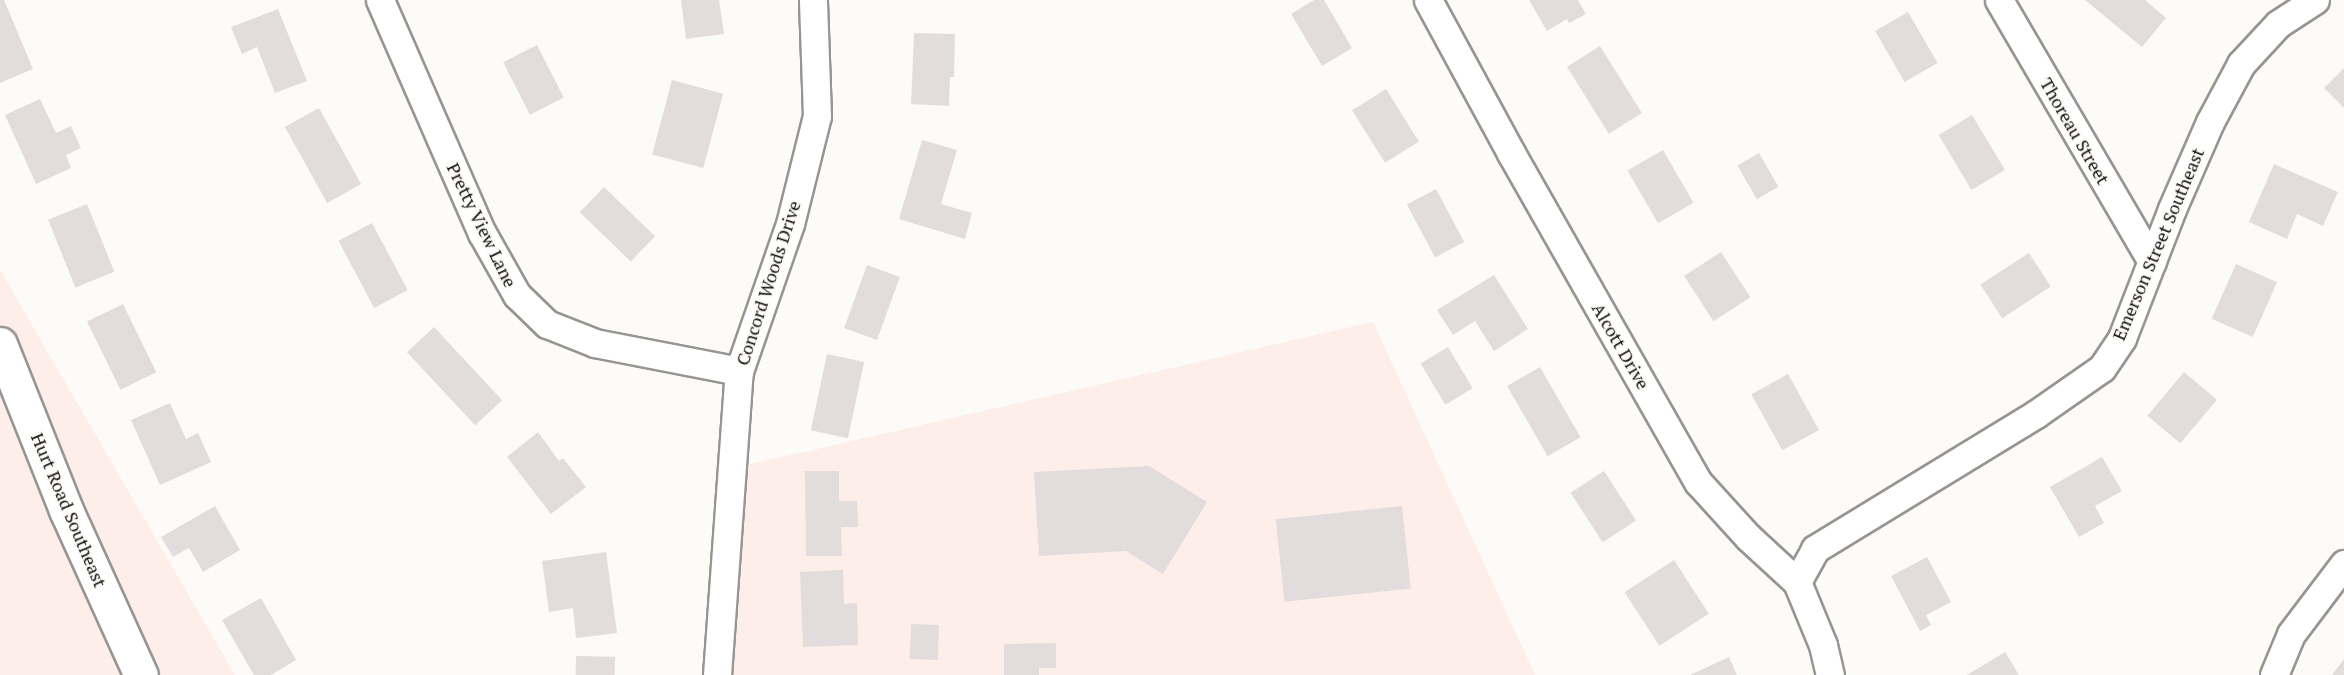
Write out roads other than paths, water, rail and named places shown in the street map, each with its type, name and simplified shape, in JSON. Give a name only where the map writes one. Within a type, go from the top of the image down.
[{"type":"street","name":"Pretty View Lane","points":[[380,0],[482,233],[517,295],[547,324],[595,343],[739,371]]},
{"type":"street","name":"Concord Woods Drive","points":[[717,675],[739,371],[790,224],[817,116],[813,0]]},
{"type":"street","name":"Alcott Drive","points":[[1428,0],[1511,153],[1698,482],[1748,537],[1797,582],[1823,645],[1830,675]]},
{"type":"street","name":"Thoreau Street","points":[[1999,0],[2152,262]]},
{"type":"street","name":"Emerson Street Southeast","points":[[1797,582],[1815,549],[2036,414],[2102,368],[2122,338],[2210,123],[2241,64],[2278,24],[2315,0]]},
{"type":"street","name":"Hurt Road Southeast","points":[[0,344],[66,510],[141,675]]},
{"type":"street","points":[[2274,675],[2291,634],[2344,564]]}]
